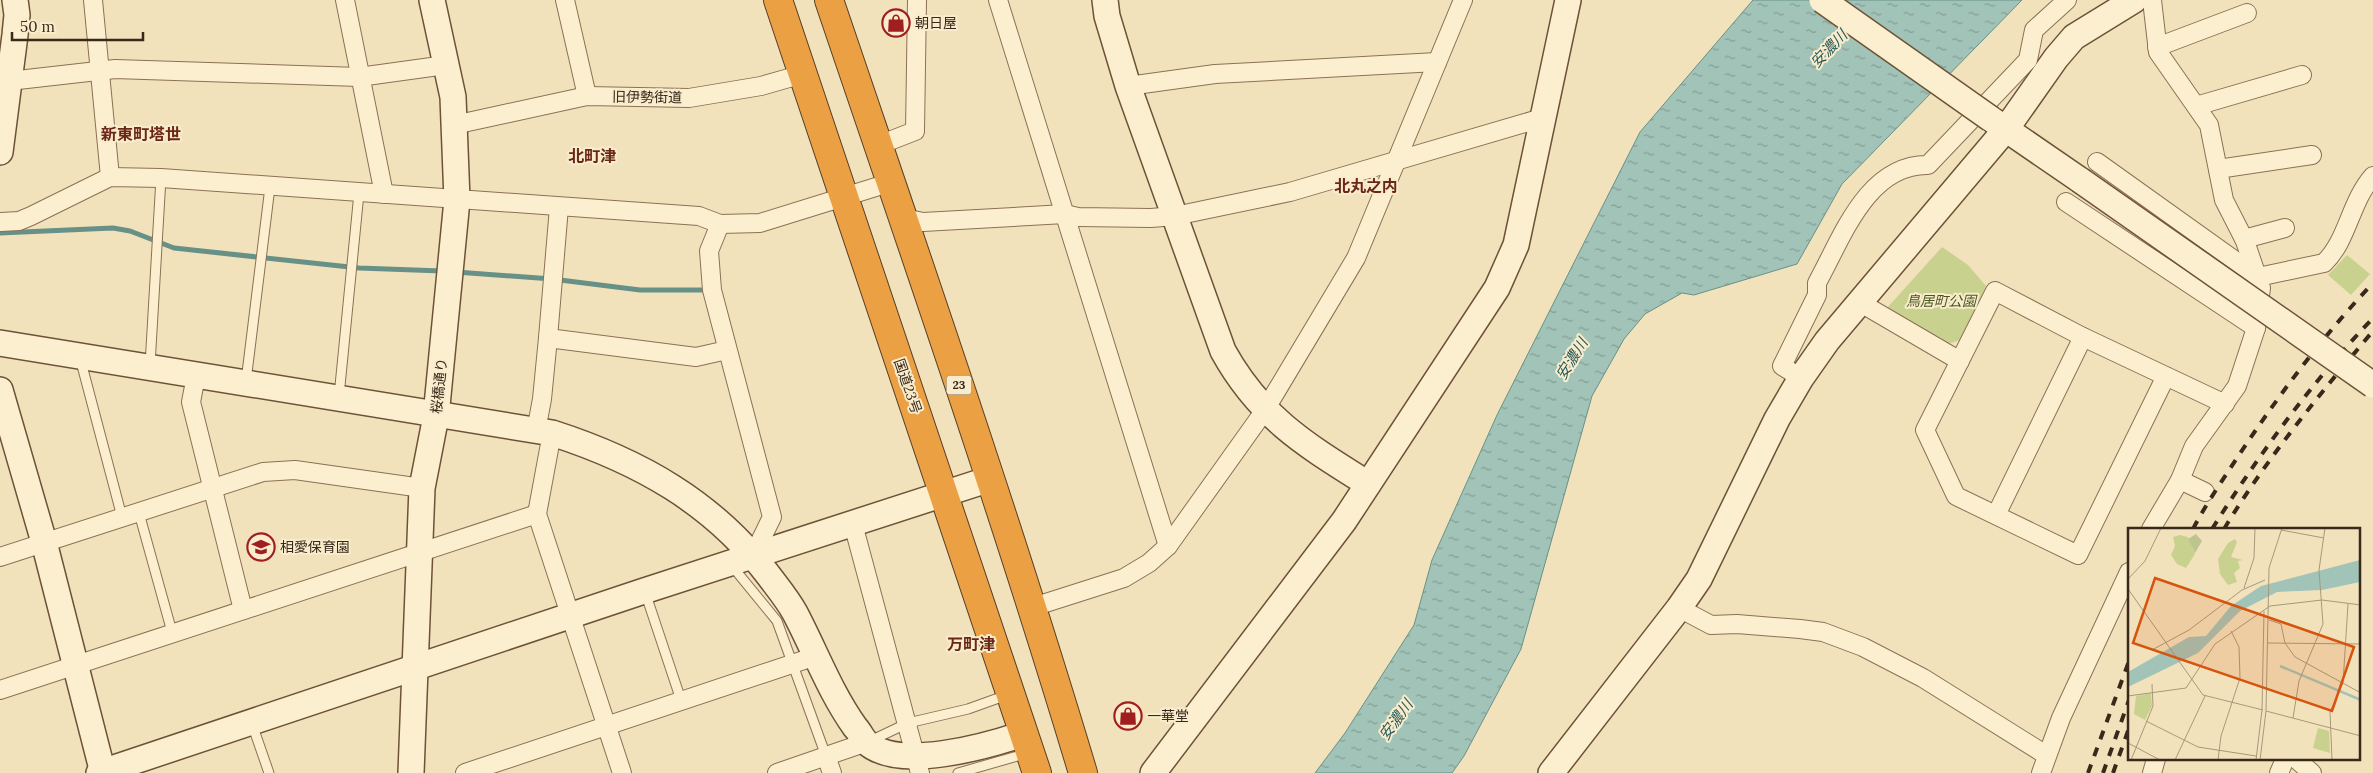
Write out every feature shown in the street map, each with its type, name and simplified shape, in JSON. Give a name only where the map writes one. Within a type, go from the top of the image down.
[{"type":"highway","name":"国道23号","points":[[778,0],[1030,753]]},
{"type":"highway","name":"23","points":[[829,0],[892,182],[1033,607],[1083,773]]},
{"type":"street","points":[[0,152],[6,87],[17,15],[15,0]]},
{"type":"street","points":[[93,0],[110,177]]},
{"type":"street","points":[[345,0],[384,194]]},
{"type":"street","name":"桜橋通り","points":[[411,773],[422,488],[436,416],[457,200],[453,98],[432,0]]},
{"type":"street","points":[[565,0],[587,96]]},
{"type":"street","points":[[879,145],[915,131],[917,0]]},
{"type":"street","points":[[998,0],[1168,546]]},
{"type":"street","points":[[1105,0],[1107,16],[1128,86],[1223,351],[1235,372],[1265,410],[1299,440],[1368,484]]},
{"type":"street","points":[[1033,607],[1124,578],[1149,563],[1168,546],[1265,410],[1356,258],[1463,0]]},
{"type":"street","points":[[1153,773],[1344,521],[1497,288],[1516,245],[1568,0]]},
{"type":"street","points":[[1822,0],[2373,384]]},
{"type":"street","points":[[1802,378],[1782,366],[1817,295],[1817,283],[1859,207],[1880,181],[1894,172],[1918,164],[1928,165],[2028,60],[2034,30],[2067,0]]},
{"type":"street","points":[[1551,773],[1680,608],[1699,579],[1777,419],[1802,378],[1858,302],[1999,124],[2074,37],[2134,0]]},
{"type":"street","points":[[2152,0],[2157,47],[2209,125],[2224,200],[2244,240],[2261,288],[2256,328],[2237,386],[2194,446],[2180,480],[2152,528]]},
{"type":"street","points":[[2157,47],[2247,13]]},
{"type":"street","points":[[1128,86],[1215,74],[1438,62]]},
{"type":"street","points":[[6,87],[115,69],[359,77],[446,65]]},
{"type":"street","name":"旧伊勢街道","points":[[454,125],[587,96],[689,98],[761,86],[803,74]]},
{"type":"street","points":[[2196,106],[2302,75]]},
{"type":"street","points":[[904,218],[923,222],[1065,214],[1078,217],[1151,218],[1175,216],[1290,192],[1542,118]]},
{"type":"street","points":[[2218,169],[2312,155]]},
{"type":"street","points":[[2097,162],[2258,277],[2324,264],[2332,256],[2353,207],[2365,185],[2373,176]]},
{"type":"street","points":[[0,222],[19,221],[32,216],[110,177],[161,178],[699,216],[720,224],[760,223],[892,182]]},
{"type":"street","points":[[2066,202],[2256,328]]},
{"type":"street","points":[[559,206],[542,399],[544,432],[537,514],[622,773]]},
{"type":"street","points":[[720,224],[709,251],[712,290],[772,517],[742,559]]},
{"type":"street","points":[[2244,240],[2285,228]]},
{"type":"street","points":[[2166,376],[2078,555],[1956,496],[1925,430],[1994,291],[2083,337],[2166,376],[2225,404]]},
{"type":"street","points":[[1858,302],[1960,361]]},
{"type":"street","points":[[1996,515],[2083,337]]},
{"type":"street","points":[[548,338],[696,357],[727,350]]},
{"type":"street","points":[[0,343],[339,398],[436,416],[544,432],[596,447],[661,480],[684,494],[721,523],[742,559],[794,611],[805,659],[867,742],[884,751],[918,764],[965,751],[1030,753]]},
{"type":"street","points":[[196,376],[192,402],[243,610]]},
{"type":"street","points":[[0,390],[4,420],[44,542],[102,773],[644,591],[990,479]]},
{"type":"street","points":[[0,557],[263,472],[294,470],[422,488]]},
{"type":"street","points":[[2180,480],[2205,492]]},
{"type":"street","points":[[0,690],[172,632],[537,514]]},
{"type":"street","points":[[854,524],[918,764]]},
{"type":"street","points":[[2041,773],[2046,755],[2089,656],[2128,574]]},
{"type":"street","points":[[1680,608],[1711,625],[1737,624],[1823,632],[1863,647],[1923,678],[2046,755]]},
{"type":"street","points":[[465,773],[805,659]]},
{"type":"street","points":[[777,773],[867,742]]},
{"type":"street","points":[[826,756],[832,773]]},
{"type":"street","points":[[2152,773],[2156,760]]},
{"type":"street","points":[[2279,773],[2285,760]]},
{"type":"street","points":[[2297,760],[2312,773]]},
{"type":"lane","points":[[150,368],[161,178]]},
{"type":"lane","points":[[245,383],[270,187]]},
{"type":"lane","points":[[339,398],[354,261],[359,193]]},
{"type":"lane","points":[[79,355],[130,515],[172,632]]},
{"type":"lane","points":[[644,591],[681,700]]},
{"type":"lane","points":[[805,659],[826,756]]},
{"type":"lane","points":[[867,742],[908,723],[968,709],[1009,694]]},
{"type":"lane","points":[[252,723],[269,773]]},
{"type":"lane","points":[[958,773],[1030,753]]},
{"type":"green space","name":"鳥居町公園","points":[[1942,247],[1968,265],[1986,286],[1960,340],[1948,344],[1887,308]]},
{"type":"green space","points":[[2347,255],[2370,274],[2351,295],[2328,275]]},
{"type":"water","name":"安濃川","points":[[1753,0],[2022,0],[1842,184],[1797,264],[1694,295],[1682,293],[1645,314],[1624,339],[1592,396],[1521,649],[1464,756],[1452,773],[1315,773],[1345,733],[1414,625],[1432,560],[1497,415],[1640,132]]},
{"type":"waterway","points":[[0,233],[113,228],[130,231],[174,248],[359,268],[442,271]]},
{"type":"waterway","points":[[456,272],[552,279],[640,290],[709,290]]},
{"type":"railway","points":[[2194,528],[2226,475],[2285,390],[2336,324],[2373,283]]},
{"type":"railway","points":[[2213,528],[2287,419],[2328,368],[2373,318]]},
{"type":"railway","points":[[2225,528],[2276,452],[2313,403],[2373,331]]},
{"type":"railway","points":[[2088,773],[2128,664]]},
{"type":"railway","points":[[2103,773],[2128,703]]},
{"type":"railway","points":[[2113,773],[2128,731]]},
{"type":"place","name":"朝日屋","points":[[896,23]]},
{"type":"place","name":"相愛保育園","points":[[261,547]]},
{"type":"place","name":"一華堂","points":[[1128,716]]},
{"type":"district","name":"新東町塔世","points":[[141,134]]},
{"type":"district","name":"北町津","points":[[592,156]]},
{"type":"district","name":"北丸之内","points":[[1366,186]]},
{"type":"district","name":"万町津","points":[[971,644]]}]
